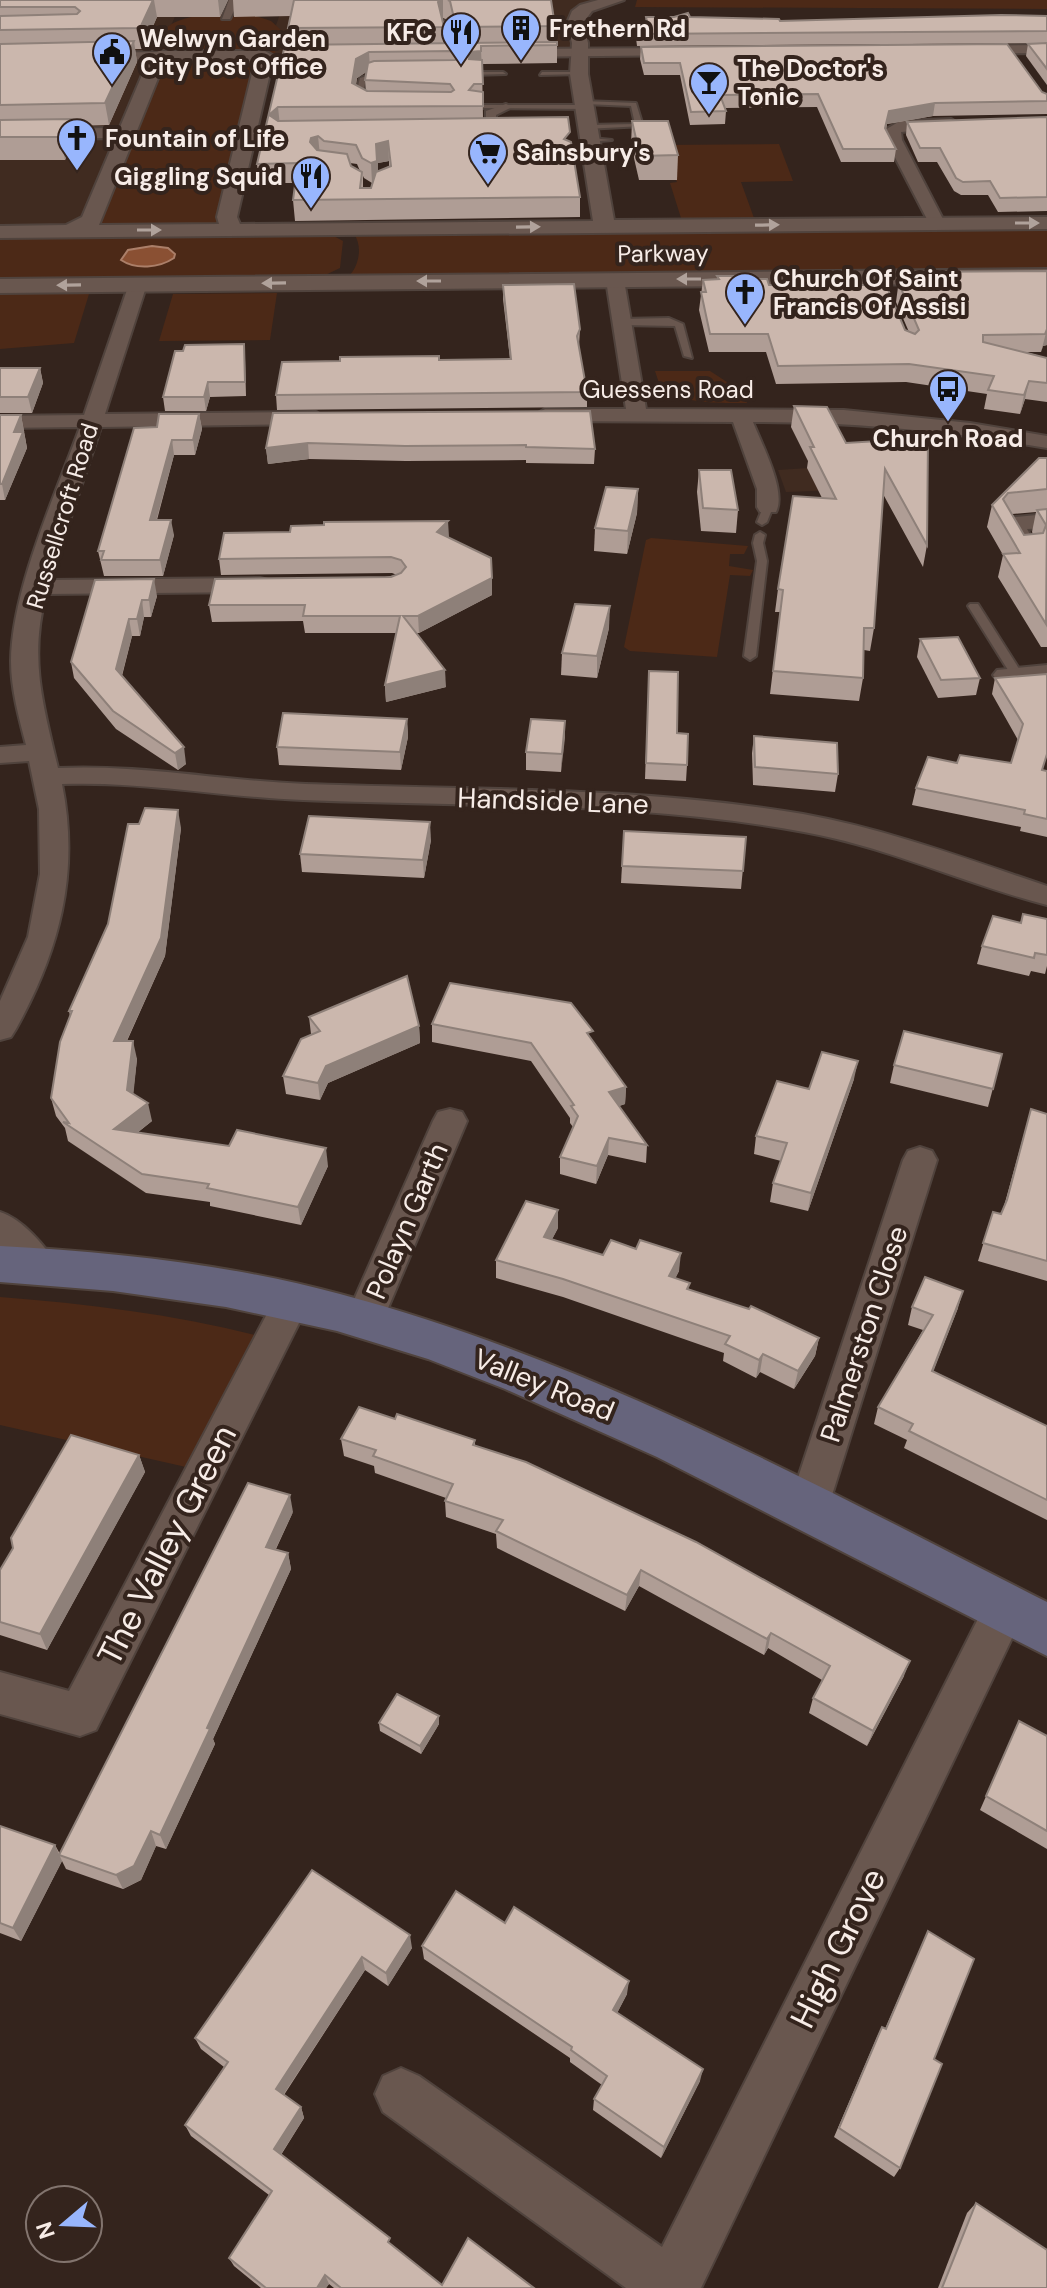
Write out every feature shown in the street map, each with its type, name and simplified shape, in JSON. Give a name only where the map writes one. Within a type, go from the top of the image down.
[{"type":"main road","name":"Valley Road","points":[[20,1265],[163,1277],[292,1301],[443,1345],[546,1384],[661,1434],[1026,1619]]},
{"type":"street","points":[[226,17],[234,0]]},
{"type":"street","points":[[605,227],[575,23],[578,14],[586,8],[612,1]]},
{"type":"street","points":[[947,50],[1047,49]]},
{"type":"street","points":[[1010,50],[1020,64]]},
{"type":"street","points":[[492,53],[710,52]]},
{"type":"street","points":[[431,53],[458,53]]},
{"type":"street","points":[[71,231],[91,221],[159,56]]},
{"type":"street","points":[[0,58],[273,56],[227,217],[232,229]]},
{"type":"street","points":[[492,131],[490,113],[506,107]]},
{"type":"street","points":[[937,223],[894,140],[893,130],[911,125],[973,124]]},
{"type":"street","points":[[451,131],[507,131]]},
{"type":"street","points":[[2,137],[108,133],[124,138]]},
{"type":"street","name":"Parkway","points":[[0,232],[338,229],[366,224],[605,227],[1047,223]]},
{"type":"street","points":[[327,282],[348,268],[352,242],[338,229]]},
{"type":"street","name":"Parkway","points":[[0,286],[615,280],[879,281],[1047,276]]},
{"type":"street","points":[[615,280],[637,414]]},
{"type":"street","name":"Russellcroft Road","points":[[0,1029],[34,963],[50,918],[56,869],[44,765],[24,674],[24,647],[36,587],[138,284]]},
{"type":"street","points":[[740,414],[768,489],[763,521]]},
{"type":"street","name":"Guessens Road","points":[[527,416],[740,414],[901,421],[1047,442]]},
{"type":"street","points":[[0,422],[339,418]]},
{"type":"street","points":[[1027,549],[1012,523],[1047,521]]},
{"type":"street","points":[[36,587],[284,585]]},
{"type":"street","points":[[1011,675],[1047,673]]},
{"type":"street","name":"Handside Lane","points":[[0,755],[108,775],[281,791],[627,801],[727,812],[806,823],[892,845],[1047,896]]},
{"type":"street","name":"Polayn Garth","points":[[364,1320],[450,1121]]},
{"type":"street","name":"Palmerston Close","points":[[808,1508],[920,1160]]},
{"type":"street","points":[[0,1226],[20,1265]]},
{"type":"street","name":"The Valley Green","points":[[0,1693],[80,1715],[292,1301]]},
{"type":"street","name":"High Grove","points":[[401,2094],[672,2288],[1026,1619]]},
{"type":"lane","points":[[591,0],[612,1]]},
{"type":"lane","points":[[445,22],[458,53]]},
{"type":"lane","points":[[376,106],[359,102],[363,78],[388,73]]},
{"type":"lane","points":[[473,74],[503,74]]},
{"type":"lane","points":[[542,74],[590,118]]},
{"type":"lane","points":[[474,107],[506,107],[590,118],[639,126],[634,104],[590,118],[570,153]]},
{"type":"lane","points":[[622,322],[669,321],[679,324],[689,356]]},
{"type":"lane","points":[[750,656],[762,561],[758,543],[763,521]]},
{"type":"lane","points":[[974,606],[1011,675]]},
{"type":"shaded area","points":[[0,0],[616,0],[578,14],[579,53],[265,56],[280,14],[176,14],[86,225],[0,231]]},
{"type":"shaded area","points":[[637,0],[1047,0],[1047,9],[635,7]]},
{"type":"shaded area","points":[[207,15],[256,16],[271,21],[281,30],[275,53],[152,54],[163,31],[182,20]]},
{"type":"shaded area","points":[[166,60],[260,60],[222,226],[91,227],[161,63]]},
{"type":"shaded area","points":[[779,144],[793,181],[741,182],[754,218],[681,218],[670,183],[677,182],[660,145]]},
{"type":"shaded area","points":[[1047,225],[1047,272],[348,277],[355,268],[358,256],[354,234]]},
{"type":"shaded area","points":[[330,234],[343,241],[340,268],[319,278],[0,282],[0,235]]},
{"type":"shaded area","points":[[152,246],[168,248],[175,254],[174,258],[148,266],[121,260],[128,250]]},
{"type":"shaded area","points":[[277,293],[270,340],[159,341],[173,294]]},
{"type":"shaded area","points":[[0,294],[89,294],[74,343],[0,349]]},
{"type":"shaded area","points":[[655,371],[710,371],[744,393],[747,403],[702,402],[681,398],[661,389]]},
{"type":"shaded area","points":[[824,467],[838,490],[786,492],[778,470]]},
{"type":"shaded area","points":[[646,540],[748,546],[744,554],[730,554],[729,566],[753,570],[750,576],[730,575],[717,657],[630,651],[624,647]]},
{"type":"shaded area","points":[[0,1297],[130,1311],[259,1336],[186,1467],[0,1425]]},
{"type":"building","points":[[0,0],[153,0],[140,28],[0,30],[0,16],[77,14],[80,11],[75,7],[0,7]]},
{"type":"building","points":[[294,0],[440,0],[444,27],[288,28]]},
{"type":"building","points":[[448,0],[551,0],[555,26],[456,27]]},
{"type":"building","points":[[688,13],[690,17],[780,21],[1047,16],[1047,31],[638,34],[636,26],[648,26],[646,17],[674,17]]},
{"type":"building","points":[[134,41],[105,103],[0,105],[0,44]]},
{"type":"building","points":[[557,42],[557,45],[481,46],[481,51],[470,52],[469,59],[482,60],[483,84],[474,84],[469,90],[483,92],[483,106],[278,107],[269,115],[278,121],[568,117],[570,132],[564,139],[571,142],[580,197],[293,200],[298,163],[257,164],[285,45]],"holes":[[[452,51],[458,57],[455,60],[374,61],[368,63],[365,80],[450,84],[454,90],[451,92],[367,91],[352,83],[356,59],[369,52]],[[318,136],[324,141],[356,145],[362,158],[371,163],[377,161],[376,144],[388,141],[391,166],[376,172],[371,188],[360,188],[362,172],[351,166],[347,154],[317,150],[310,142],[311,138]]]},
{"type":"building","points":[[1047,43],[1047,69],[1028,44]]},
{"type":"building","points":[[1007,44],[1042,92],[1047,94],[1047,101],[935,103],[889,111],[885,128],[896,149],[843,149],[818,94],[720,95],[726,111],[691,112],[680,63],[644,63],[641,47]]},
{"type":"building","points":[[1047,117],[1047,197],[1000,198],[990,181],[963,182],[956,178],[940,148],[920,148],[907,122]]},
{"type":"building","points":[[71,119],[61,137],[0,137],[0,120]]},
{"type":"building","points":[[632,121],[668,121],[678,155],[640,156]]},
{"type":"building","points":[[1047,271],[1045,334],[983,335],[983,342],[1047,358],[1047,383],[1029,381],[1024,395],[988,390],[994,376],[909,364],[778,366],[768,334],[710,334],[701,292],[706,292],[703,280],[719,279],[717,276],[751,276],[753,279],[767,279],[769,285],[886,285],[905,330],[915,334],[919,330],[899,284],[906,284],[900,272]]},
{"type":"building","points":[[574,284],[580,329],[577,336],[587,392],[276,395],[282,362],[340,361],[340,357],[511,359],[503,285]]},
{"type":"building","points":[[244,344],[245,382],[208,382],[204,397],[163,397],[175,351],[183,351],[185,345]]},
{"type":"building","points":[[0,368],[40,368],[28,397],[0,397]]},
{"type":"building","points":[[794,406],[827,407],[846,443],[928,438],[927,545],[885,469],[874,628],[864,628],[863,678],[773,671],[783,590],[778,589],[793,496],[836,499]]},
{"type":"building","points":[[590,411],[595,449],[526,445],[308,443],[266,448],[273,413]]},
{"type":"building","points":[[159,414],[199,414],[193,440],[172,440],[150,520],[171,520],[160,560],[101,560],[104,551],[98,551],[134,428],[157,427]]},
{"type":"building","points":[[0,415],[21,415],[14,432],[23,432],[2,484],[0,484]]},
{"type":"building","points":[[1039,458],[1047,458],[1047,489],[1008,493],[1003,499],[1024,535],[1043,533],[1046,525],[1037,510],[1047,509],[1046,624],[1003,554],[1020,553],[992,505]]},
{"type":"building","points":[[699,470],[731,470],[738,510],[703,508]]},
{"type":"building","points":[[606,487],[638,489],[628,531],[595,528]]},
{"type":"building","points":[[448,521],[437,532],[491,558],[492,578],[418,616],[403,616],[445,670],[385,685],[400,616],[303,616],[305,605],[209,605],[215,579],[391,577],[406,567],[401,560],[391,557],[219,559],[224,533],[290,532],[291,526],[324,525],[324,522]]},
{"type":"building","points":[[154,579],[149,600],[142,600],[137,619],[129,619],[116,669],[184,747],[175,753],[113,711],[71,662],[95,580]]},
{"type":"building","points":[[575,604],[610,606],[597,656],[562,653]]},
{"type":"building","points":[[958,637],[980,678],[941,680],[920,639]]},
{"type":"building","points":[[649,671],[678,672],[677,733],[688,734],[687,765],[646,763]]},
{"type":"building","points":[[1047,674],[1047,754],[1042,770],[1047,771],[1047,819],[1024,814],[1025,810],[916,788],[928,757],[957,763],[960,755],[1011,763],[1023,724],[995,678]]},
{"type":"building","points":[[283,713],[407,719],[400,752],[277,747]]},
{"type":"building","points":[[531,719],[565,721],[562,754],[526,752]]},
{"type":"building","points":[[754,736],[837,743],[838,774],[755,767]]},
{"type":"building","points":[[145,808],[178,810],[161,938],[114,1041],[133,1041],[127,1090],[148,1103],[114,1129],[229,1146],[237,1130],[326,1148],[298,1207],[207,1188],[209,1184],[142,1174],[63,1122],[69,1123],[51,1098],[60,1042],[72,1011],[69,1011],[108,924],[128,824],[139,824]]},
{"type":"building","points":[[309,816],[430,822],[423,860],[300,854]]},
{"type":"building","points":[[624,831],[746,837],[743,871],[622,866]]},
{"type":"building","points":[[1023,914],[1047,919],[1047,955],[1035,953],[1034,958],[982,946],[993,916],[1021,923]]},
{"type":"building","points":[[407,976],[419,1026],[326,1066],[318,1083],[283,1076],[301,1039],[320,1031],[309,1017]]},
{"type":"building","points":[[450,983],[571,1003],[593,1031],[587,1033],[626,1087],[609,1092],[647,1145],[609,1138],[597,1166],[560,1157],[578,1116],[571,1106],[574,1105],[531,1043],[432,1024]]},
{"type":"building","points":[[904,1031],[1002,1054],[993,1089],[894,1065]]},
{"type":"building","points":[[822,1052],[858,1061],[811,1193],[773,1183],[787,1143],[756,1136],[777,1081],[809,1089]]},
{"type":"building","points":[[1031,1109],[1047,1114],[1047,1261],[983,1243],[993,1212],[1001,1214],[1007,1200]]},
{"type":"building","points":[[526,1201],[558,1210],[544,1237],[603,1255],[611,1240],[636,1249],[640,1240],[681,1253],[669,1276],[690,1283],[687,1289],[749,1309],[751,1306],[819,1338],[798,1371],[763,1354],[759,1360],[725,1344],[730,1336],[563,1279],[496,1260]]},
{"type":"building","points":[[925,1277],[963,1291],[932,1371],[1047,1426],[1047,1500],[909,1431],[913,1424],[878,1407],[933,1315],[912,1307]]},
{"type":"building","points":[[359,1407],[395,1419],[397,1414],[475,1440],[473,1445],[526,1462],[696,1542],[910,1661],[873,1731],[813,1698],[830,1666],[771,1633],[767,1639],[641,1570],[627,1595],[496,1531],[503,1520],[445,1501],[453,1484],[373,1456],[376,1450],[341,1439]]},
{"type":"building","points":[[71,1435],[139,1455],[40,1634],[0,1622],[0,1570],[13,1548],[11,1538]]},
{"type":"building","points":[[248,1483],[290,1495],[266,1547],[288,1553],[160,1835],[151,1831],[134,1866],[116,1875],[59,1855]]},
{"type":"building","points":[[397,1694],[439,1716],[420,1746],[379,1723]]},
{"type":"building","points":[[1019,1721],[1047,1736],[1047,1831],[986,1796]]},
{"type":"building","points":[[0,1826],[55,1845],[13,1928],[0,1923]]},
{"type":"building","points":[[312,1870],[410,1935],[386,1973],[362,1957],[276,2089],[301,2107],[274,2149],[390,2238],[388,2242],[442,2285],[468,2238],[534,2288],[341,2288],[325,2275],[317,2288],[266,2288],[229,2258],[272,2191],[185,2125],[228,2062],[195,2038]]},
{"type":"building","points":[[456,1891],[505,1923],[514,1907],[629,1981],[613,2010],[703,2069],[664,2147],[594,2099],[607,2076],[571,2050],[572,2047],[422,1946]]},
{"type":"building","points":[[928,1931],[974,1959],[934,2059],[942,2064],[900,2168],[839,2128]]},
{"type":"building","points":[[976,2203],[1047,2250],[1047,2288],[942,2288]]},
{"type":"place","name":"Frethern Rd","points":[[521,62]]},
{"type":"place","name":"KFC","points":[[461,66]]},
{"type":"place","name":"Welwyn Garden City Post Office","points":[[112,86]]},
{"type":"place","name":"The Doctor's Tonic","points":[[709,116]]},
{"type":"place","name":"Fountain of Life","points":[[77,172]]},
{"type":"place","name":"Sainsbury's","points":[[488,186]]},
{"type":"place","name":"Giggling Squid","points":[[311,210]]},
{"type":"place","name":"Church Of Saint Francis Of Assisi","points":[[745,326]]},
{"type":"place","name":"Church Road","points":[[948,423]]}]
